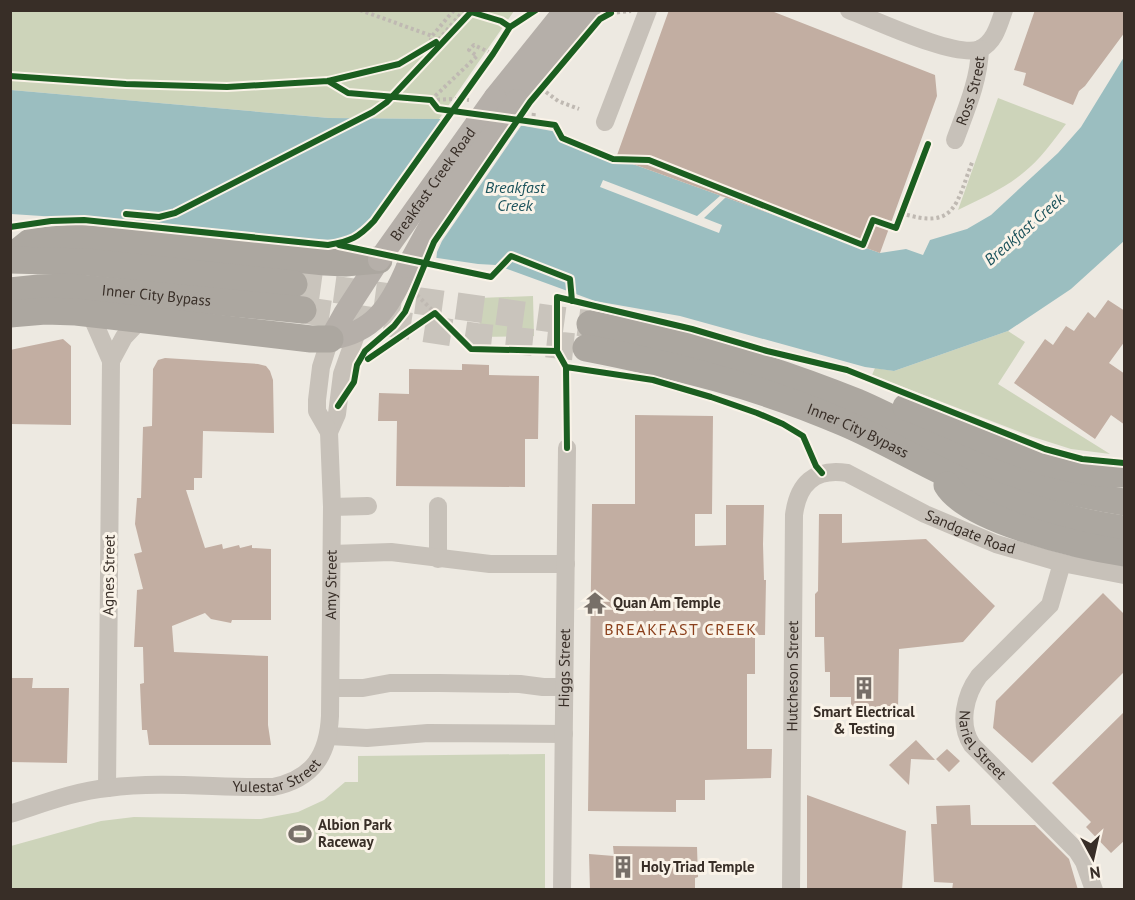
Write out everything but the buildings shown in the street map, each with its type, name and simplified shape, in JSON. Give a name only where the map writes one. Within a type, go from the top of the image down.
[{"type":"highway","points":[[10,259],[30,242],[74,238],[325,262],[379,260]]},
{"type":"highway","name":"Inner City Bypass","points":[[10,259],[87,262],[294,284]]},
{"type":"highway","name":"Inner City Bypass","points":[[10,291],[69,287],[303,310]]},
{"type":"highway","points":[[10,314],[45,311],[90,313],[310,339],[330,339]]},
{"type":"highway","name":"Inner City Bypass","points":[[1125,502],[1064,490],[995,468],[855,401],[714,352],[637,333],[588,336],[690,371],[774,396],[844,423],[978,488],[1042,512],[1125,529]]},
{"type":"highway","points":[[855,401],[900,405],[1023,455],[1092,472],[1125,474]]},
{"type":"highway","points":[[938,469],[951,493],[987,513],[1051,538],[1125,553]]},
{"type":"main road","name":"Breakfast Creek Road","points":[[330,339],[379,260],[495,97],[565,10]]},
{"type":"main road","name":"Breakfast Creek Road","points":[[330,339],[357,332],[385,310],[439,209],[525,105],[534,77],[602,13]]},
{"type":"street","points":[[633,10],[636,38]]},
{"type":"street","points":[[605,122],[648,10]]},
{"type":"street","points":[[849,10],[944,46],[963,51],[980,49]]},
{"type":"street","name":"Ross Street","points":[[955,140],[974,90],[980,49],[989,43],[1004,10]]},
{"type":"street","name":"Agnes Street","points":[[90,313],[111,361],[107,788]]},
{"type":"street","name":"Agnes Street","points":[[111,361],[124,337],[141,319]]},
{"type":"street","name":"Amy Street","points":[[328,432],[337,414],[342,374],[357,332]]},
{"type":"street","name":"Amy Street","points":[[329,736],[332,507],[328,432],[317,411],[317,392],[322,360],[330,339]]},
{"type":"street","name":"Higgs Street","points":[[562,890],[567,448]]},
{"type":"street","name":"Sandgate Road","points":[[822,473],[834,471],[847,473],[899,502],[960,530],[1016,550],[1062,563],[1125,575]]},
{"type":"street","name":"Hutcheson Street","points":[[791,890],[794,515],[801,490],[822,473]]},
{"type":"street","points":[[332,507],[368,506]]},
{"type":"street","points":[[438,506],[438,559]]},
{"type":"street","points":[[332,554],[391,552],[490,564],[567,564]]},
{"type":"street","name":"Nariel Street","points":[[1062,563],[1050,605],[979,676],[972,686],[967,697],[964,723],[972,745],[1077,851],[1094,890]]},
{"type":"street","points":[[331,688],[439,683],[565,687]]},
{"type":"street","name":"Yulestar Street","points":[[10,814],[84,792],[107,788],[150,785],[273,787],[285,785],[306,774],[315,764],[329,736],[367,738],[428,733],[564,734]]},
{"type":"path","points":[[360,10],[432,36]]},
{"type":"path","points":[[429,47],[432,36],[454,10]]},
{"type":"path","points":[[317,82],[399,64],[435,44],[464,10]]},
{"type":"path","points":[[602,13],[633,10]]},
{"type":"path","points":[[434,53],[474,12]]},
{"type":"path","points":[[431,100],[477,56],[469,50],[474,45],[493,54]]},
{"type":"path","points":[[486,64],[498,45]]},
{"type":"path","points":[[328,81],[338,87]]},
{"type":"path","points":[[544,123],[525,105],[548,81]]},
{"type":"path","points":[[542,89],[558,101]]},
{"type":"path","points":[[452,111],[465,92]]},
{"type":"path","points":[[419,99],[431,100],[438,109]]},
{"type":"path","points":[[549,100],[579,109]]},
{"type":"path","points":[[901,213],[930,219],[944,217],[953,211],[973,160]]},
{"type":"path","points":[[898,220],[905,203]]},
{"type":"path","points":[[409,302],[413,292],[442,320]]},
{"type":"path","points":[[426,320],[435,313]]},
{"type":"green space","points":[[11,11],[514,11],[439,119],[329,118],[11,90]]},
{"type":"green space","points":[[998,98],[1066,124],[1041,156],[1016,179],[958,210]]},
{"type":"green space","points":[[533,296],[534,336],[480,337],[479,298]]},
{"type":"green space","points":[[1008,331],[1025,342],[998,384],[1110,454],[1071,449],[1030,436],[872,375],[875,368],[894,371]]},
{"type":"green space","name":"Albion Park Raceway","points":[[545,754],[545,889],[11,889],[11,846],[101,821],[134,817],[261,819],[298,812],[324,800],[345,782],[358,782],[358,756]]},
{"type":"water","name":"Breakfast Creek","points":[[1124,57],[1124,241],[1071,289],[1008,331],[894,371],[865,367],[680,316],[595,301],[496,265],[295,237],[165,224],[11,214],[11,90],[329,118],[439,119],[524,126],[563,133],[560,141],[616,158],[880,253],[906,249],[923,255],[930,240],[967,229],[991,215],[1058,153],[1081,127]]},
{"type":"pier","points":[[444,116],[523,123],[442,241],[436,261],[324,244],[306,239],[334,240],[359,232],[369,223]]},
{"type":"pier","points":[[603,180],[697,216],[720,196],[726,197],[704,218],[722,225],[719,233],[600,187]]},
{"type":"tunnel","points":[[294,284],[590,324]]},
{"type":"tunnel","points":[[303,310],[480,337],[586,348]]},
{"type":"cycle path","points":[[10,227],[51,221],[84,220],[328,245],[348,240],[358,235],[374,221],[510,27],[536,10]]},
{"type":"cycle path","points":[[126,214],[159,217],[175,213],[373,112],[387,102],[471,12],[501,21],[510,27]]},
{"type":"cycle path","points":[[338,406],[354,382],[357,365],[365,351],[394,326],[405,312],[434,242],[530,102],[600,19],[611,13]]},
{"type":"cycle path","points":[[10,76],[126,84],[227,87],[328,81],[399,64],[436,42]]},
{"type":"cycle path","points":[[328,81],[348,93],[431,100],[438,109],[555,125],[562,138],[613,159],[649,160],[863,245],[873,220],[896,228],[928,144]]},
{"type":"cycle path","points":[[339,245],[491,277],[511,256],[570,279],[572,301]]},
{"type":"cycle path","points":[[822,473],[816,466],[803,436],[757,413],[653,380],[566,367],[557,351],[557,297],[692,329],[767,351],[847,370],[1045,449],[1082,459],[1124,463]]},
{"type":"cycle path","points":[[368,359],[435,313],[471,349],[557,351]]},
{"type":"cycle path","points":[[566,367],[567,448]]},
{"type":"place","name":"Quan Am Temple","points":[[595,603]]},
{"type":"place","name":"Smart Electrical & Testing","points":[[864,688]]},
{"type":"place","name":"Albion Park Raceway","points":[[300,834]]},
{"type":"place","name":"Holy Triad Temple","points":[[623,867]]},
{"type":"district","name":"BREAKFAST CREEK","points":[[681,629]]}]
